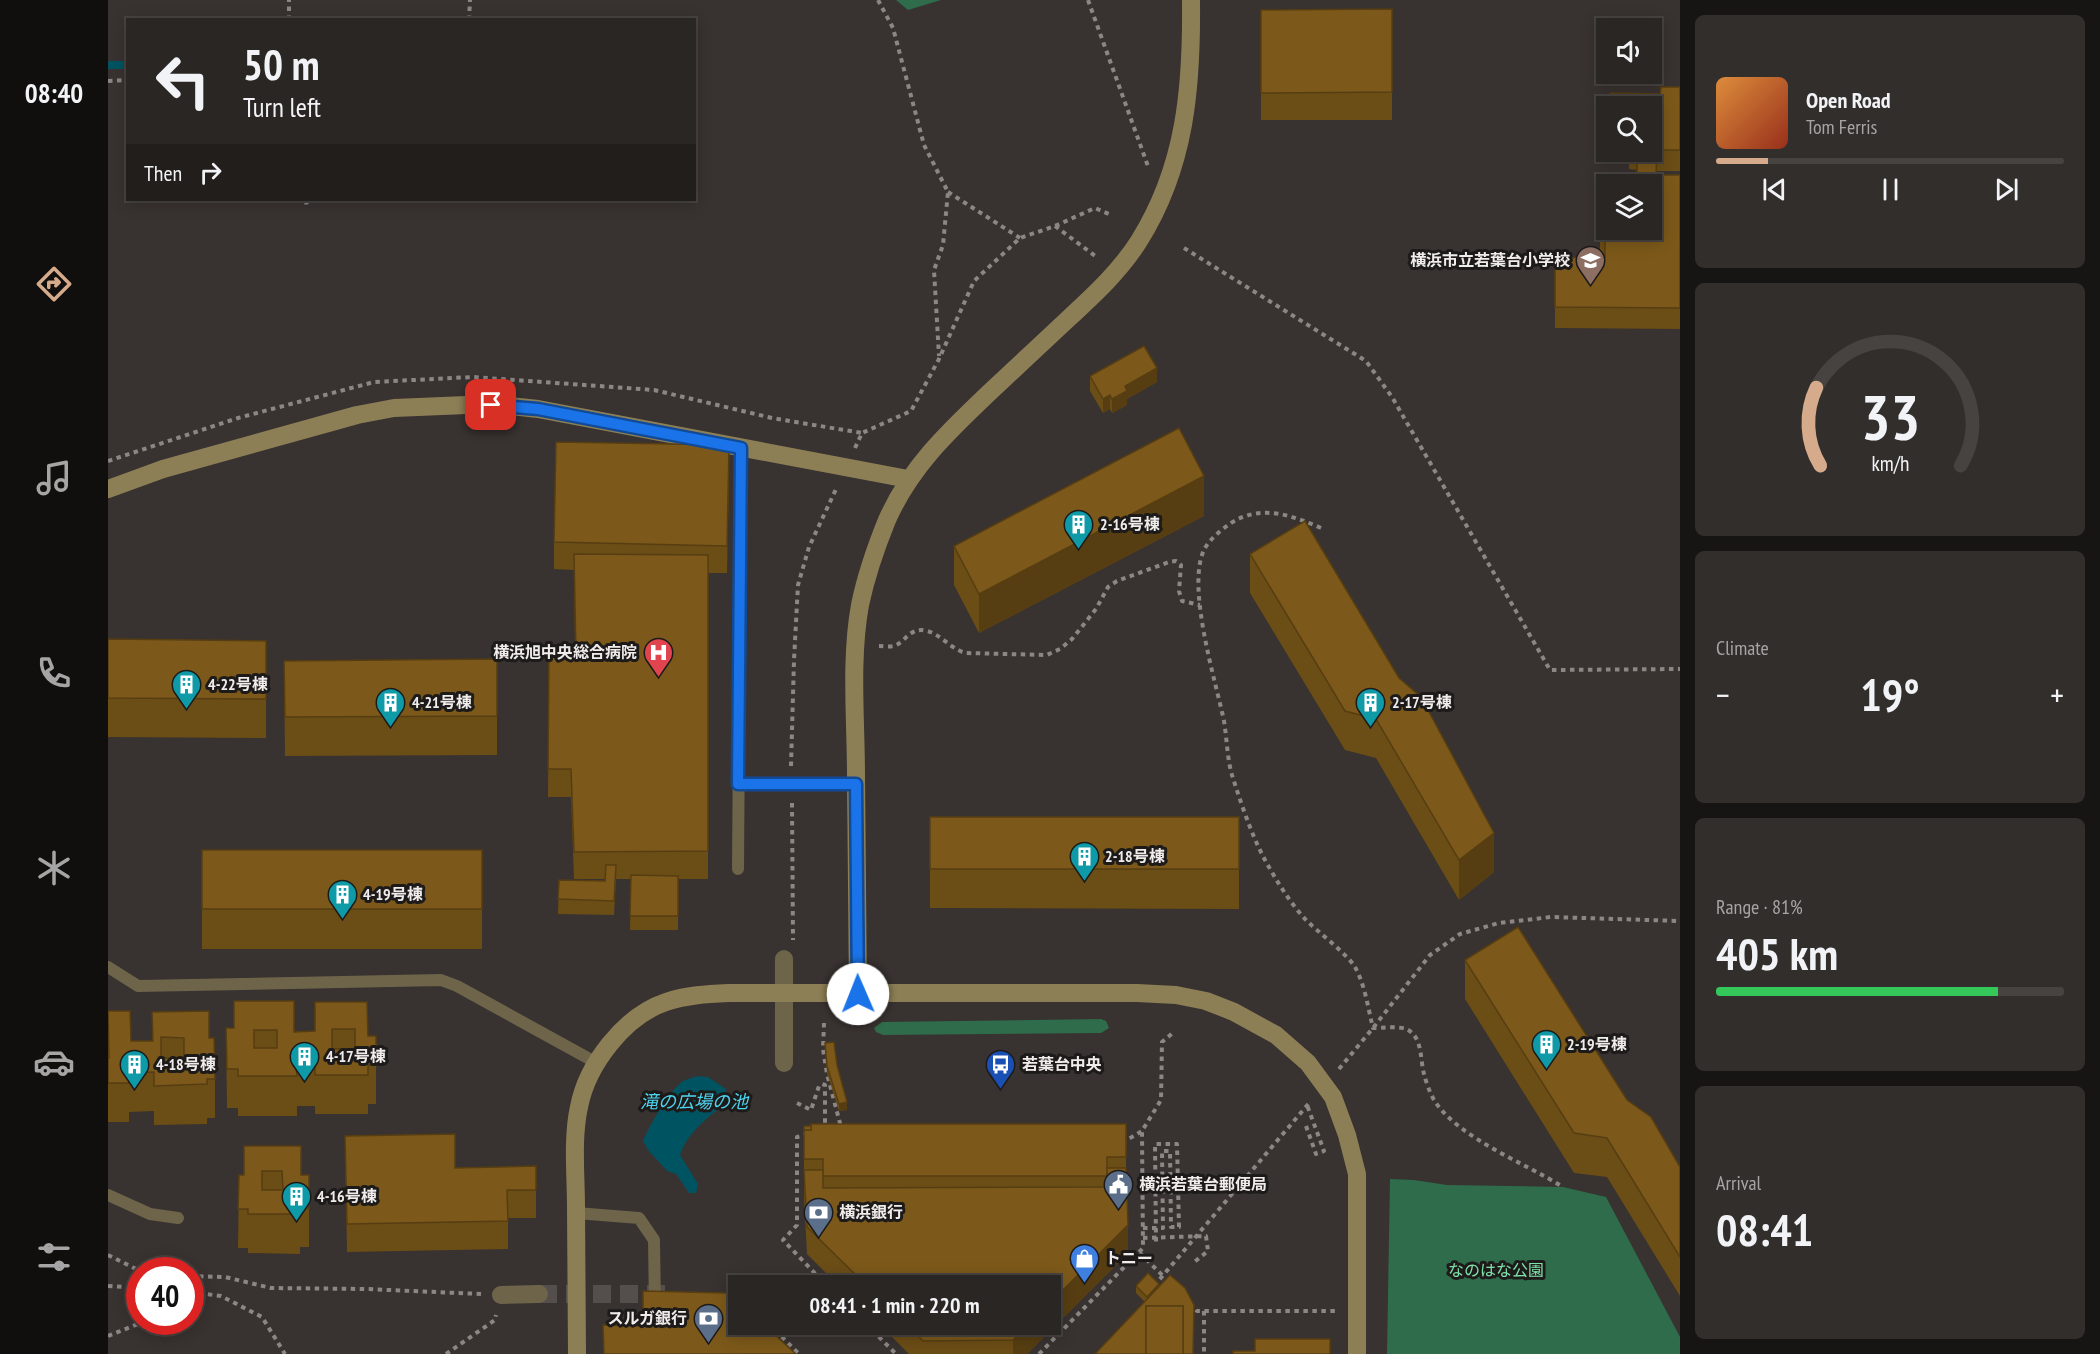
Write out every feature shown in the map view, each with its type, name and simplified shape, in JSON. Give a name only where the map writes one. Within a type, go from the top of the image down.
[{"type":"street","points":[[858,994],[855,666],[861,604],[873,558],[888,519],[908,479],[926,455],[1101,288],[1138,242],[1164,192],[1180,146],[1189,96],[1191,0]]},
{"type":"street","points":[[108,489],[163,469],[357,415],[394,408],[491,405],[538,409],[908,479]]},
{"type":"street","points":[[784,958],[784,1063]]},
{"type":"street","points":[[577,1354],[576,1125],[585,1084],[595,1062],[636,1018],[663,1003],[696,994],[1137,993],[1176,995],[1206,1001],[1234,1012],[1276,1035],[1308,1063],[1333,1097],[1347,1135],[1357,1173],[1357,1354]]},
{"type":"street","points":[[501,1295],[539,1294]]},
{"type":"lane","points":[[738,869],[741,448]]},
{"type":"lane","points":[[738,784],[856,784]]},
{"type":"lane","points":[[108,967],[138,986],[441,980],[458,986],[595,1062]]},
{"type":"lane","points":[[108,1195],[150,1214],[178,1218]]},
{"type":"lane","points":[[576,1213],[639,1218],[654,1240],[655,1320]]},
{"type":"path","points":[[288,18],[289,0]]},
{"type":"path","points":[[469,18],[470,0]]},
{"type":"path","points":[[878,0],[892,28],[924,145],[948,192],[1020,238]]},
{"type":"path","points":[[1088,0],[1148,168],[1164,192]]},
{"type":"path","points":[[108,81],[126,80]]},
{"type":"path","points":[[939,359],[934,270],[943,245],[948,192]]},
{"type":"path","points":[[306,201],[307,208]]},
{"type":"path","points":[[853,452],[862,433],[910,411],[939,359],[974,281],[1020,238],[1055,226],[1095,208],[1111,215]]},
{"type":"path","points":[[1055,226],[1099,259]]},
{"type":"path","points":[[1184,248],[1366,361],[1392,397],[1550,670],[1680,669]]},
{"type":"path","points":[[791,772],[798,585],[809,547],[840,481]]},
{"type":"path","points":[[1321,528],[1292,516],[1266,512],[1239,518],[1220,530],[1205,548],[1197,579],[1209,665],[1224,721],[1232,774],[1248,821],[1265,860],[1284,891],[1304,918],[1354,966],[1363,988],[1374,1028]]},
{"type":"path","points":[[879,646],[896,646],[917,630],[926,630],[955,650],[965,653],[1047,655],[1060,649],[1072,639],[1096,609],[1108,587],[1117,581],[1176,561],[1181,566],[1179,591],[1182,601],[1201,605]]},
{"type":"path","points":[[784,958],[793,946],[792,795]]},
{"type":"path","points":[[1374,1028],[1430,955],[1460,934],[1498,922],[1551,917],[1680,921]]},
{"type":"path","points":[[824,1023],[823,1049],[827,1074],[839,1125],[844,1131]]},
{"type":"path","points":[[1374,1028],[1406,1029],[1418,1040],[1424,1075],[1434,1100],[1453,1120],[1474,1138],[1563,1187]]},
{"type":"path","points":[[1118,1145],[1142,1131],[1161,1100],[1162,1042],[1174,1030]]},
{"type":"path","points":[[797,1103],[811,1110],[819,1086],[825,1085],[825,1129]]},
{"type":"path","points":[[1306,1126],[1316,1154],[1324,1151],[1307,1105]]},
{"type":"path","points":[[816,1275],[783,1240],[796,1225],[797,1137],[839,1125]]},
{"type":"path","points":[[1148,1292],[1290,1126]]},
{"type":"path","points":[[1039,1354],[1143,1248],[1142,1131]]},
{"type":"path","points":[[1143,1228],[1163,1228],[1162,1151],[1170,1151],[1171,1227],[1179,1227],[1178,1144],[1155,1144],[1156,1243]]},
{"type":"path","points":[[1143,1238],[1206,1236],[1208,1251],[1193,1263]]},
{"type":"path","points":[[1138,1252],[1170,1283]]},
{"type":"path","points":[[108,1255],[126,1264]]},
{"type":"path","points":[[204,1276],[225,1277],[271,1288],[366,1289],[501,1295],[495,1320],[446,1354]]},
{"type":"path","points":[[108,1286],[126,1287]]},
{"type":"path","points":[[204,1294],[221,1296],[262,1317],[285,1354]]},
{"type":"path","points":[[1184,1297],[1197,1311],[1336,1311]]},
{"type":"path","points":[[1204,1311],[1204,1354]]},
{"type":"path","points":[[108,1336],[126,1329]]},
{"type":"path","points":[[769,1339],[774,1335]]},
{"type":"path","points":[[780,1335],[799,1354]]},
{"type":"path","points":[[877,1335],[896,1354]]},
{"type":"green space","points":[[896,0],[941,0],[908,10]]},
{"type":"green space","points":[[1101,1019],[1106,1021],[1109,1028],[1101,1033],[883,1035],[876,1032],[874,1028],[882,1022]]},
{"type":"green space","name":"なのはな公園","points":[[1390,1179],[1447,1185],[1563,1187],[1606,1197],[1680,1337],[1680,1354],[1387,1354]]},
{"type":"water","name":"滝の広場の池","points":[[697,1076],[708,1077],[726,1089],[726,1103],[693,1132],[683,1147],[680,1155],[698,1184],[696,1193],[689,1193],[676,1174],[667,1171],[643,1141],[672,1092],[683,1081]]},
{"type":"building","points":[[1392,9],[1392,92],[1261,93],[1261,10]]},
{"type":"building","points":[[1661,87],[1680,87],[1680,150],[1662,150],[1662,96],[1610,96],[1610,93],[1660,94]]},
{"type":"building","points":[[1637,162],[1657,162],[1656,174],[1600,174],[1600,173],[1637,173]]},
{"type":"building","points":[[1662,175],[1680,175],[1680,308],[1555,307],[1555,258],[1605,257],[1605,240],[1662,240]]},
{"type":"building","points":[[1144,346],[1157,368],[1125,386],[1127,391],[1112,399],[1110,395],[1103,399],[1090,376]]},
{"type":"building","points":[[1179,428],[1204,476],[979,594],[954,546]]},
{"type":"building","points":[[556,442],[729,445],[727,546],[554,542]]},
{"type":"building","points":[[1305,521],[1399,678],[1421,697],[1494,833],[1459,860],[1376,719],[1345,711],[1250,554]]},
{"type":"building","points":[[574,554],[708,555],[708,851],[574,852],[571,769],[548,769],[549,653],[576,653]]},
{"type":"building","points":[[108,639],[266,641],[266,699],[108,698]]},
{"type":"building","points":[[497,659],[497,716],[285,717],[284,661]]},
{"type":"building","points":[[930,817],[1239,817],[1239,869],[930,869]]},
{"type":"building","points":[[202,850],[482,850],[482,909],[202,909]]},
{"type":"building","points":[[606,865],[616,865],[614,901],[558,899],[559,880],[605,881]]},
{"type":"building","points":[[631,875],[678,876],[678,916],[630,916]]},
{"type":"building","points":[[1518,927],[1627,1100],[1651,1117],[1680,1167],[1680,1257],[1607,1138],[1574,1133],[1465,960]]},
{"type":"building","points":[[234,1001],[294,1001],[294,1032],[315,1031],[315,1002],[367,1002],[368,1036],[376,1036],[376,1065],[368,1065],[368,1075],[315,1075],[315,1067],[296,1067],[297,1076],[238,1076],[238,1069],[227,1069],[226,1028],[234,1028]],"holes":[[[332,1029],[355,1029],[355,1049],[332,1049]],[[254,1030],[277,1030],[277,1048],[254,1048]]]},
{"type":"building","points":[[108,1011],[130,1011],[131,1041],[153,1041],[152,1012],[209,1011],[209,1038],[214,1038],[215,1079],[207,1079],[207,1084],[154,1086],[154,1072],[128,1073],[129,1083],[108,1083]],"holes":[[[161,1037],[184,1038],[184,1058],[161,1058]]]},
{"type":"building","points":[[834,1042],[837,1065],[847,1102],[839,1104],[827,1066],[825,1043]]},
{"type":"building","points":[[811,1124],[1126,1124],[1126,1157],[1107,1157],[1107,1176],[823,1176],[823,1159],[804,1159],[804,1130],[811,1130]]},
{"type":"building","points":[[804,1126],[811,1126],[811,1130],[804,1130]]},
{"type":"building","points":[[455,1134],[455,1168],[536,1166],[536,1190],[507,1190],[508,1221],[347,1224],[345,1136]]},
{"type":"building","points":[[244,1146],[301,1146],[301,1175],[309,1175],[309,1208],[300,1208],[300,1214],[248,1214],[248,1209],[238,1209],[239,1175],[244,1175]],"holes":[[[262,1171],[282,1171],[283,1190],[262,1190]]]},
{"type":"building","points":[[1107,1168],[1126,1168],[1128,1225],[1061,1292],[1061,1275],[856,1275],[807,1227],[804,1170],[823,1170],[823,1188],[1107,1187]]},
{"type":"building","points":[[1148,1273],[1159,1284],[1147,1297],[1136,1286]]},
{"type":"building","points":[[1170,1275],[1185,1288],[1194,1305],[1193,1354],[1183,1354],[1183,1306],[1146,1306],[1146,1354],[1095,1354]]},
{"type":"building","points":[[643,1291],[726,1293],[728,1295],[728,1335],[775,1335],[796,1354],[604,1354],[603,1325],[643,1326]]},
{"type":"building","points":[[1146,1306],[1183,1306],[1183,1354],[1146,1354]]},
{"type":"building","points":[[917,1335],[1018,1335],[1013,1340],[923,1341]]},
{"type":"building","points":[[1255,1339],[1330,1339],[1330,1354],[1233,1354],[1233,1351],[1255,1351]]},
{"type":"waterway","points":[[108,65],[126,65]]},
{"type":"tunnel","points":[[539,1294],[668,1294]]},
{"type":"place","name":"横浜市立若葉台小学校","points":[[1591,286]]},
{"type":"place","name":"2-16号棟","points":[[1079,550]]},
{"type":"place","name":"横浜旭中央総合病院","points":[[658,678]]},
{"type":"place","name":"4-22号棟","points":[[187,710]]},
{"type":"place","name":"4-21号棟","points":[[391,728]]},
{"type":"place","name":"2-17号棟","points":[[1371,728]]},
{"type":"place","name":"2-18号棟","points":[[1084,882]]},
{"type":"place","name":"4-19号棟","points":[[342,920]]},
{"type":"place","name":"2-19号棟","points":[[1546,1070]]},
{"type":"place","name":"4-17号棟","points":[[305,1082]]},
{"type":"place","name":"4-18号棟","points":[[135,1090]]},
{"type":"place","name":"若葉台中央","points":[[1001,1090]]},
{"type":"place","name":"横浜若葉台郵便局","points":[[1118,1210]]},
{"type":"place","name":"4-16号棟","points":[[296,1222]]},
{"type":"place","name":"横浜銀行","points":[[818,1238]]},
{"type":"place","name":"トニー","points":[[1084,1284]]},
{"type":"place","name":"スルガ銀行","points":[[708,1344]]},
{"type":"route","points":[[491,405],[538,409],[741,448],[738,784],[856,784],[858,994]]}]
